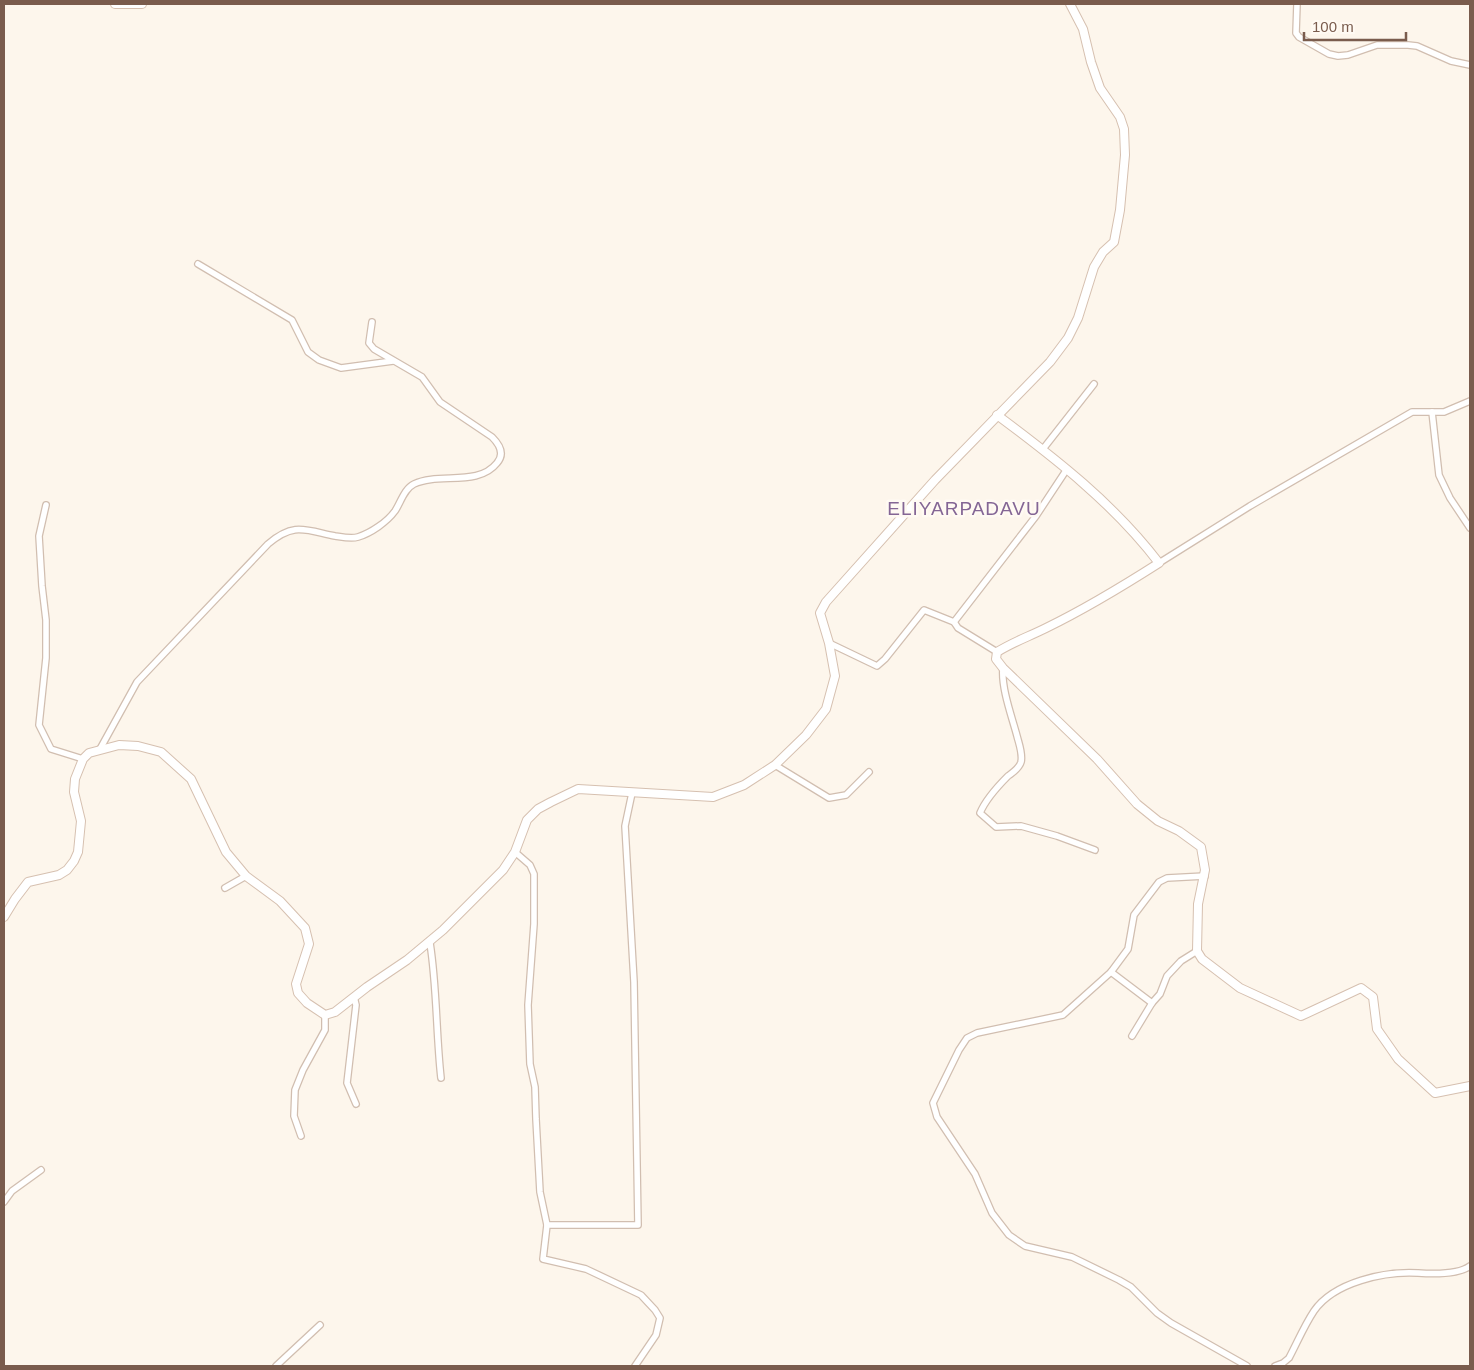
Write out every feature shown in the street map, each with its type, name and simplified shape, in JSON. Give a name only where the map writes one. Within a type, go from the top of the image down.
[{"type":"main road","points":[[115,4],[142,4]]},
{"type":"main road","points":[[4,917],[28,882],[59,876],[74,861],[78,852],[81,821],[74,792],[75,779],[83,759],[88,753],[119,745],[138,746],[161,752],[191,779],[226,852],[246,876],[280,901],[305,928],[309,944],[296,984],[298,993],[307,1003],[325,1015],[334,1012],[430,942],[482,892],[515,852],[527,820],[538,809],[578,790],[713,798],[744,785],[775,765],[806,735],[826,709],[835,676],[830,643],[820,613],[826,602],[935,480],[1050,362],[1068,338],[1078,318],[1094,267],[1103,252],[1114,242],[1125,155],[1124,130],[1120,117],[1100,88],[1083,29],[1070,4]]},
{"type":"main road","points":[[997,415],[1067,469],[1138,535],[1159,563],[1045,629],[1015,641],[997,652],[996,659],[1097,759],[1137,804],[1158,820],[1179,831],[1201,847],[1204,856],[1204,876],[1198,904],[1197,951],[1202,959],[1240,988],[1301,1016],[1362,988],[1373,997],[1377,1030],[1398,1059],[1435,1092],[1470,1086]]},
{"type":"street","points":[[1297,4],[1296,33],[1299,37],[1329,54],[1338,56],[1348,55],[1377,45],[1408,45],[1416,46],[1451,61],[1470,65]]},
{"type":"street","points":[[198,264],[292,320],[308,352],[319,360],[341,368],[393,361]]},
{"type":"street","points":[[100,749],[137,682],[268,544],[280,534],[296,528],[341,537],[357,537],[382,525],[394,512],[406,490],[414,484],[427,480],[444,480],[481,475],[494,468],[501,458],[501,450],[498,443],[440,402],[422,376],[393,361],[369,344],[372,322]]},
{"type":"street","points":[[1043,449],[1094,384]]},
{"type":"street","points":[[1159,563],[1250,506],[1412,412],[1444,412],[1470,401]]},
{"type":"street","points":[[1432,412],[1439,475],[1450,498],[1470,528]]},
{"type":"street","points":[[954,622],[1036,516],[1067,469]]},
{"type":"street","points":[[46,506],[39,536],[46,620],[46,658],[39,726],[51,749],[83,759]]},
{"type":"street","points":[[830,643],[877,666],[885,659],[924,610],[954,622],[958,628],[997,652]]},
{"type":"street","points":[[1004,668],[1003,674],[1021,755],[1021,763],[983,806],[980,813],[996,827],[1022,826],[1095,850]]},
{"type":"street","points":[[775,765],[829,798],[846,795],[869,772]]},
{"type":"street","points":[[548,1225],[638,1225],[634,982],[625,826],[632,793]]},
{"type":"street","points":[[515,852],[530,865],[534,874],[534,924],[528,1005],[530,1064],[535,1087],[540,1192],[548,1225],[543,1259],[586,1269],[641,1295],[656,1310],[660,1318],[656,1335],[635,1366]]},
{"type":"street","points":[[225,888],[246,876]]},
{"type":"street","points":[[1204,876],[1167,878],[1159,882],[1134,915],[1128,949],[1111,972],[1063,1015],[976,1033],[967,1038],[959,1050],[933,1103],[938,1117],[975,1174],[992,1213],[1009,1235],[1025,1246],[1072,1257],[1119,1280],[1131,1287],[1157,1313],[1171,1323],[1247,1366]]},
{"type":"street","points":[[430,942],[435,982],[441,1078]]},
{"type":"street","points":[[1132,1036],[1152,1003],[1160,994],[1167,976],[1181,961],[1197,951]]},
{"type":"street","points":[[1111,972],[1152,1003]]},
{"type":"street","points":[[354,997],[356,1006],[347,1084],[356,1104]]},
{"type":"street","points":[[302,1136],[294,1116],[295,1090],[302,1070],[324,1030],[325,1015]]},
{"type":"street","points":[[4,1202],[12,1191],[40,1170]]},
{"type":"street","points":[[1275,1366],[1283,1363],[1288,1358],[1315,1310],[1329,1296],[1348,1286],[1372,1276],[1413,1273],[1438,1274],[1466,1269],[1470,1266]]},
{"type":"street","points":[[276,1366],[320,1326]]},
{"type":"district","name":"ELIYARPADAVU","points":[[964,508]]}]
